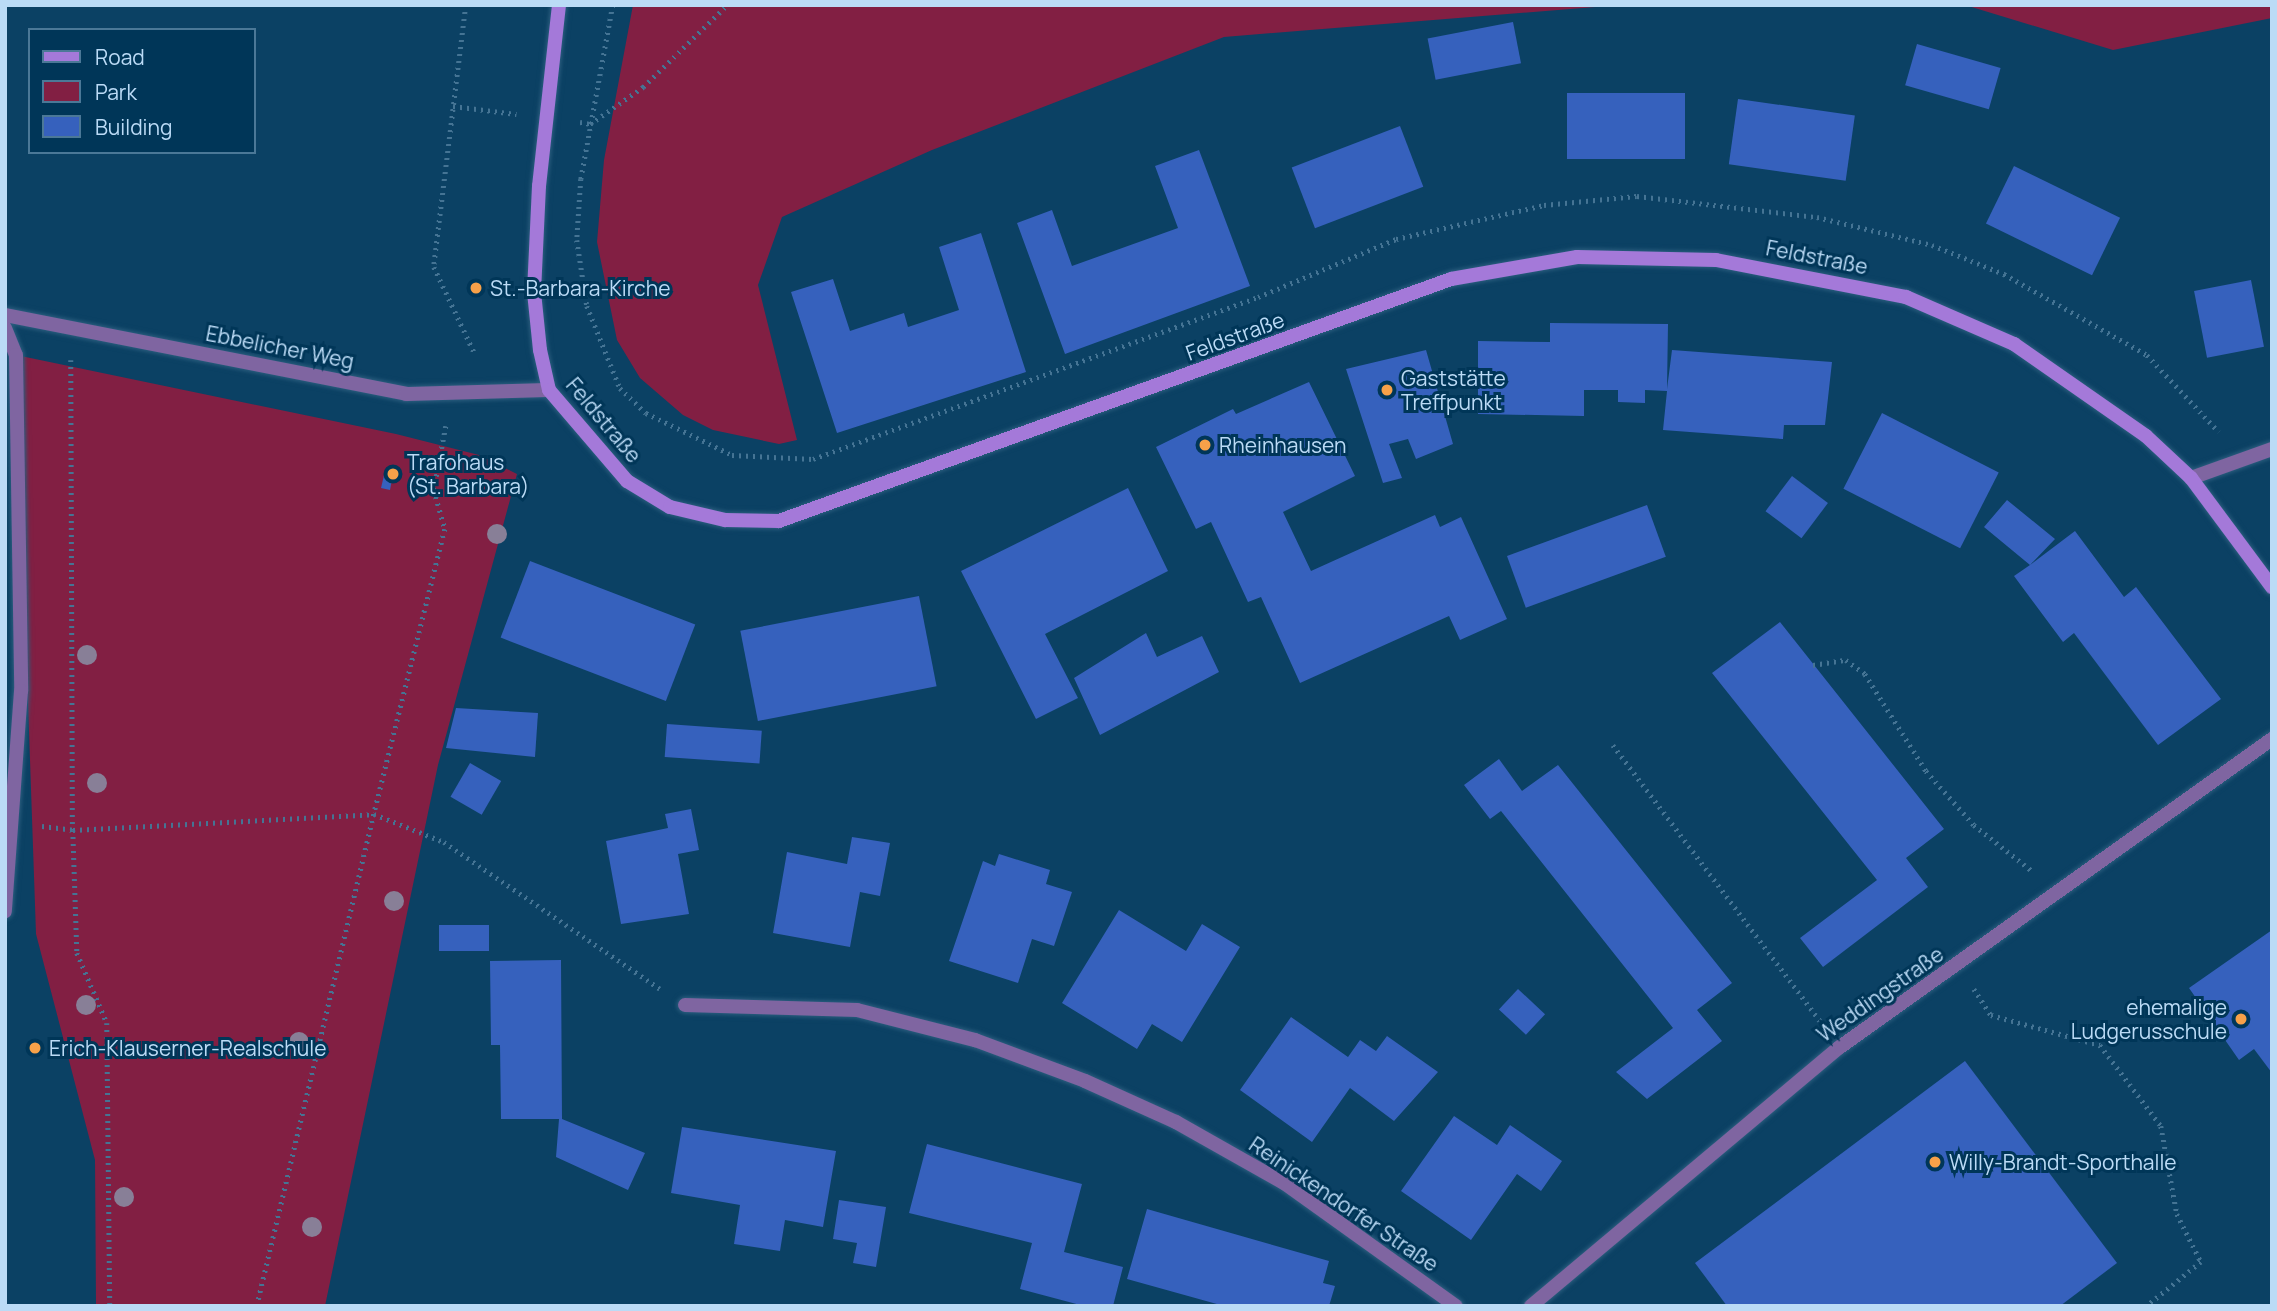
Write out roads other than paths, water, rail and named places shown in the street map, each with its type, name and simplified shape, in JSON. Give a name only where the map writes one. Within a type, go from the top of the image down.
[{"type":"main road","name":"Feldstraße","points":[[559,5],[547,118],[534,292],[549,390],[627,481],[670,507],[725,520],[779,521],[1451,279],[1577,257],[1716,260],[1906,297],[1961,318],[2014,344],[2097,398],[2191,478],[2272,587]]},
{"type":"street","name":"Ebbelicher Weg","points":[[5,315],[406,394],[549,390]]},
{"type":"street","points":[[5,328],[16,355],[21,691],[5,911]]},
{"type":"street","points":[[2191,478],[2272,449]]},
{"type":"street","name":"Weddingstraße","points":[[1531,1306],[1840,1047],[2272,739]]},
{"type":"street","name":"Reinickendorfer Straße","points":[[685,1005],[856,1010],[975,1040],[1085,1081],[1176,1122],[1284,1183],[1456,1306]]},
{"type":"place","name":"St.-Barbara-Kirche","points":[[476,288]]},
{"type":"place","name":"Gaststätte Treffpunkt","points":[[1387,390]]},
{"type":"place","name":"Rheinhausen","points":[[1205,445]]},
{"type":"place","name":"Trafohaus (St. Barbara)","points":[[393,474]]},
{"type":"place","name":"ehemalige Ludgerusschule","points":[[2241,1019]]},
{"type":"place","name":"Erich-Klauserner-Realschule","points":[[35,1048]]},
{"type":"place","name":"Willy-Brandt-Sporthalle","points":[[1935,1162]]}]
